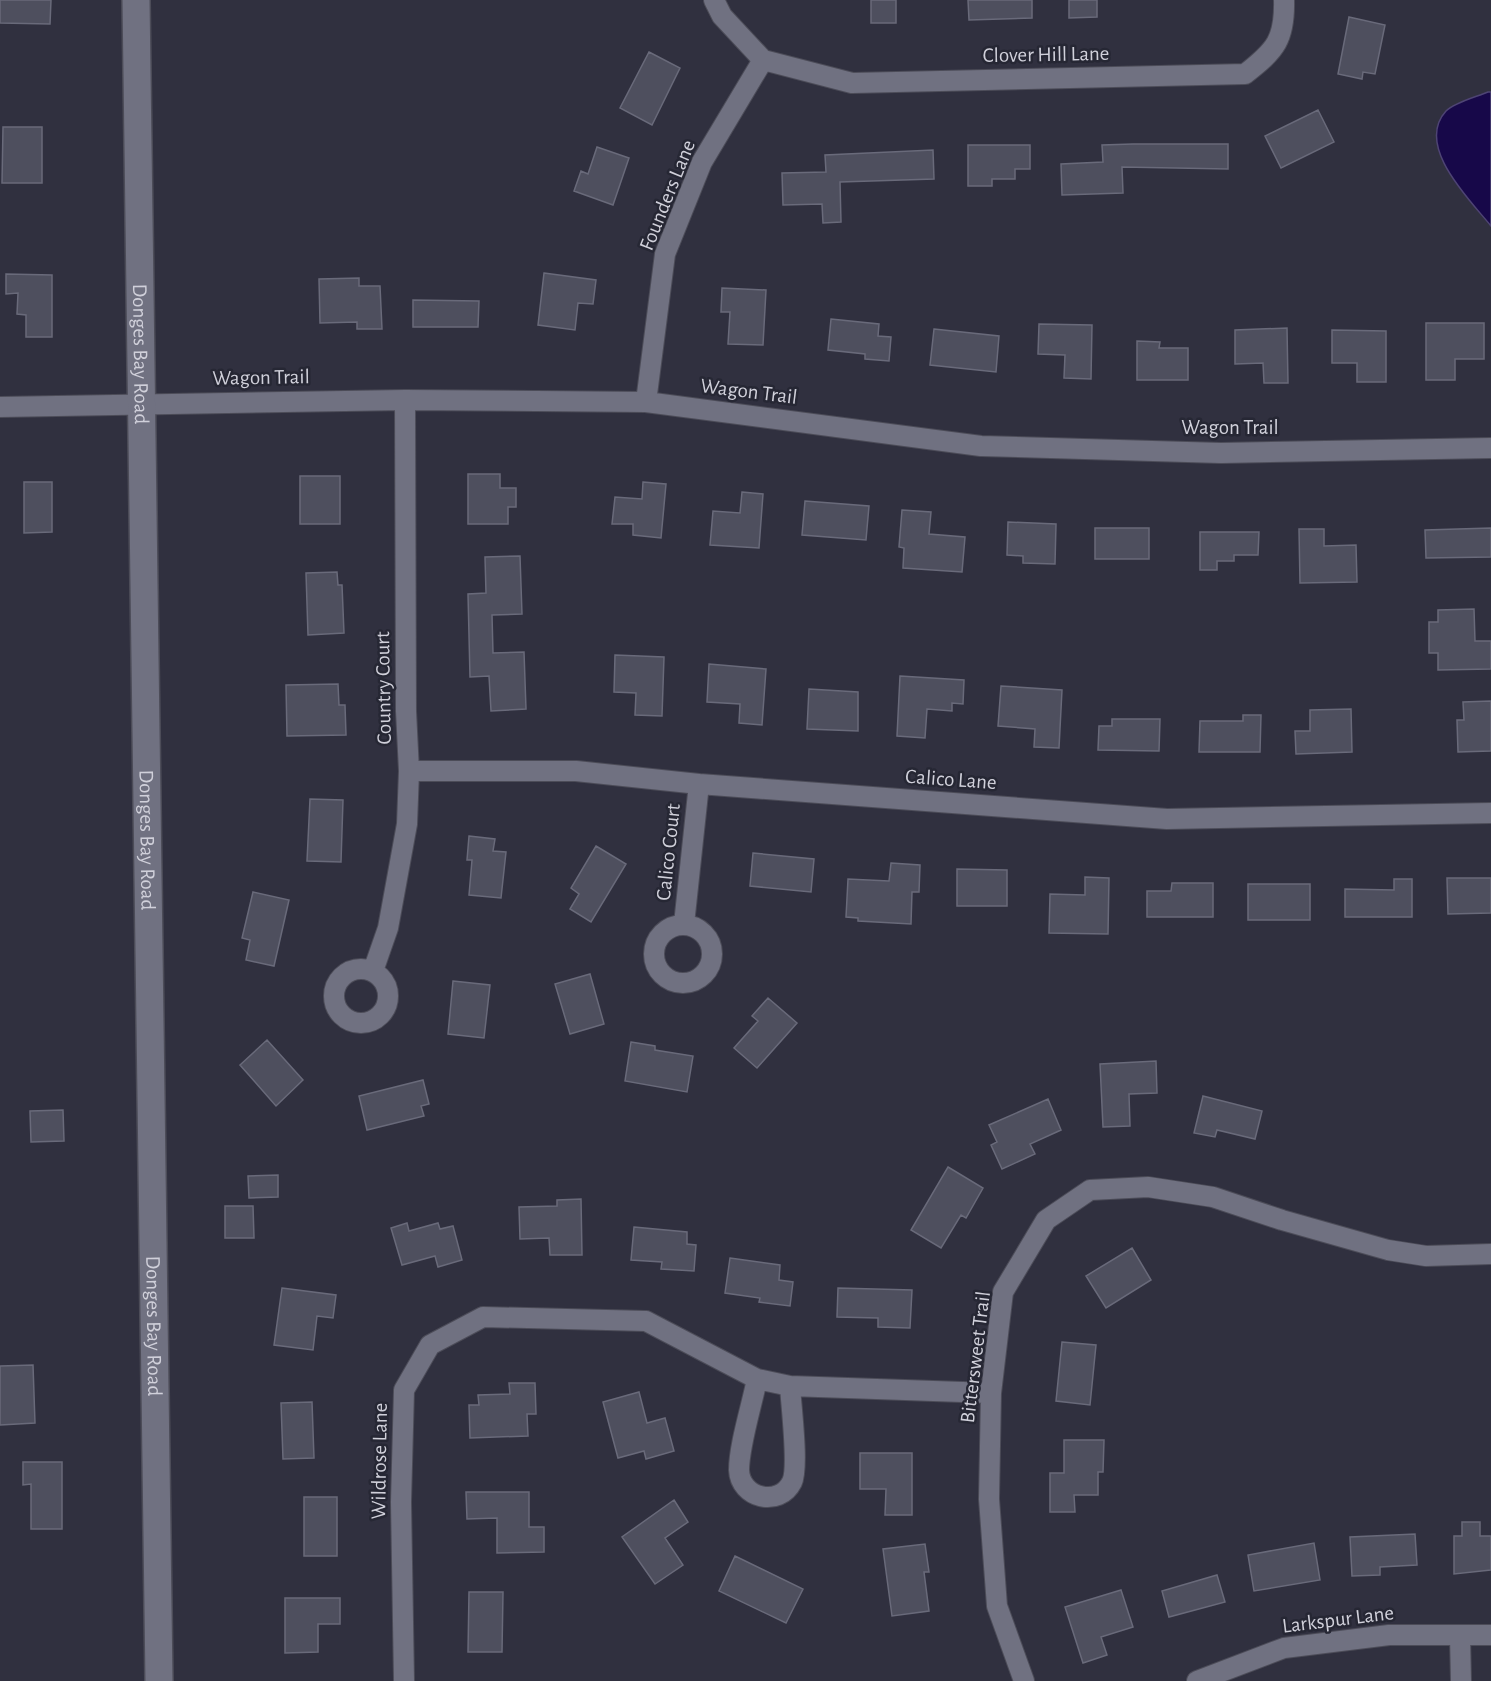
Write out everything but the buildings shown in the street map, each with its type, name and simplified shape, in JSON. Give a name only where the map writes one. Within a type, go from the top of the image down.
[{"type":"street","name":"Donges Bay Road","points":[[136,0],[159,1681]]},
{"type":"street","points":[[714,0],[722,16],[763,60]]},
{"type":"street","name":"Clover Hill Lane","points":[[763,60],[852,83],[1245,74],[1269,55],[1284,26],[1284,0]]},
{"type":"street","name":"Founders Lane","points":[[646,402],[665,254],[702,162],[763,60]]},
{"type":"street","name":"Wagon Trail","points":[[0,407],[405,400],[646,402],[981,446],[1221,453],[1491,448]]},
{"type":"street","name":"Country Court","points":[[373,971],[388,928],[407,824],[409,771],[406,711],[405,400]]},
{"type":"street","name":"Calico Lane","points":[[409,771],[576,771],[699,784],[1167,819],[1491,813]]},
{"type":"street","name":"Calico Court","points":[[684,924],[699,784]]},
{"type":"street","name":"Bittersweet Trail","points":[[1024,1681],[997,1606],[989,1498],[991,1393],[1003,1292],[1046,1220],[1090,1190],[1148,1187],[1213,1197],[1282,1220],[1388,1250],[1426,1256],[1491,1254]]},
{"type":"street","name":"Wildrose Lane","points":[[405,1681],[401,1502],[404,1390],[430,1345],[483,1317],[646,1321],[757,1379],[790,1386],[991,1393]]},
{"type":"street","points":[[757,1379],[739,1469],[745,1486],[760,1497],[769,1497],[786,1490],[794,1474],[790,1386]]},
{"type":"street","name":"Larkspur Lane","points":[[1197,1681],[1284,1648],[1389,1635],[1491,1635]]},
{"type":"street","points":[[1460,1636],[1461,1681]]},
{"type":"shaded area","points":[[1491,92],[1491,226],[1449,172],[1441,156],[1437,140],[1438,125],[1446,111],[1460,102]]}]
